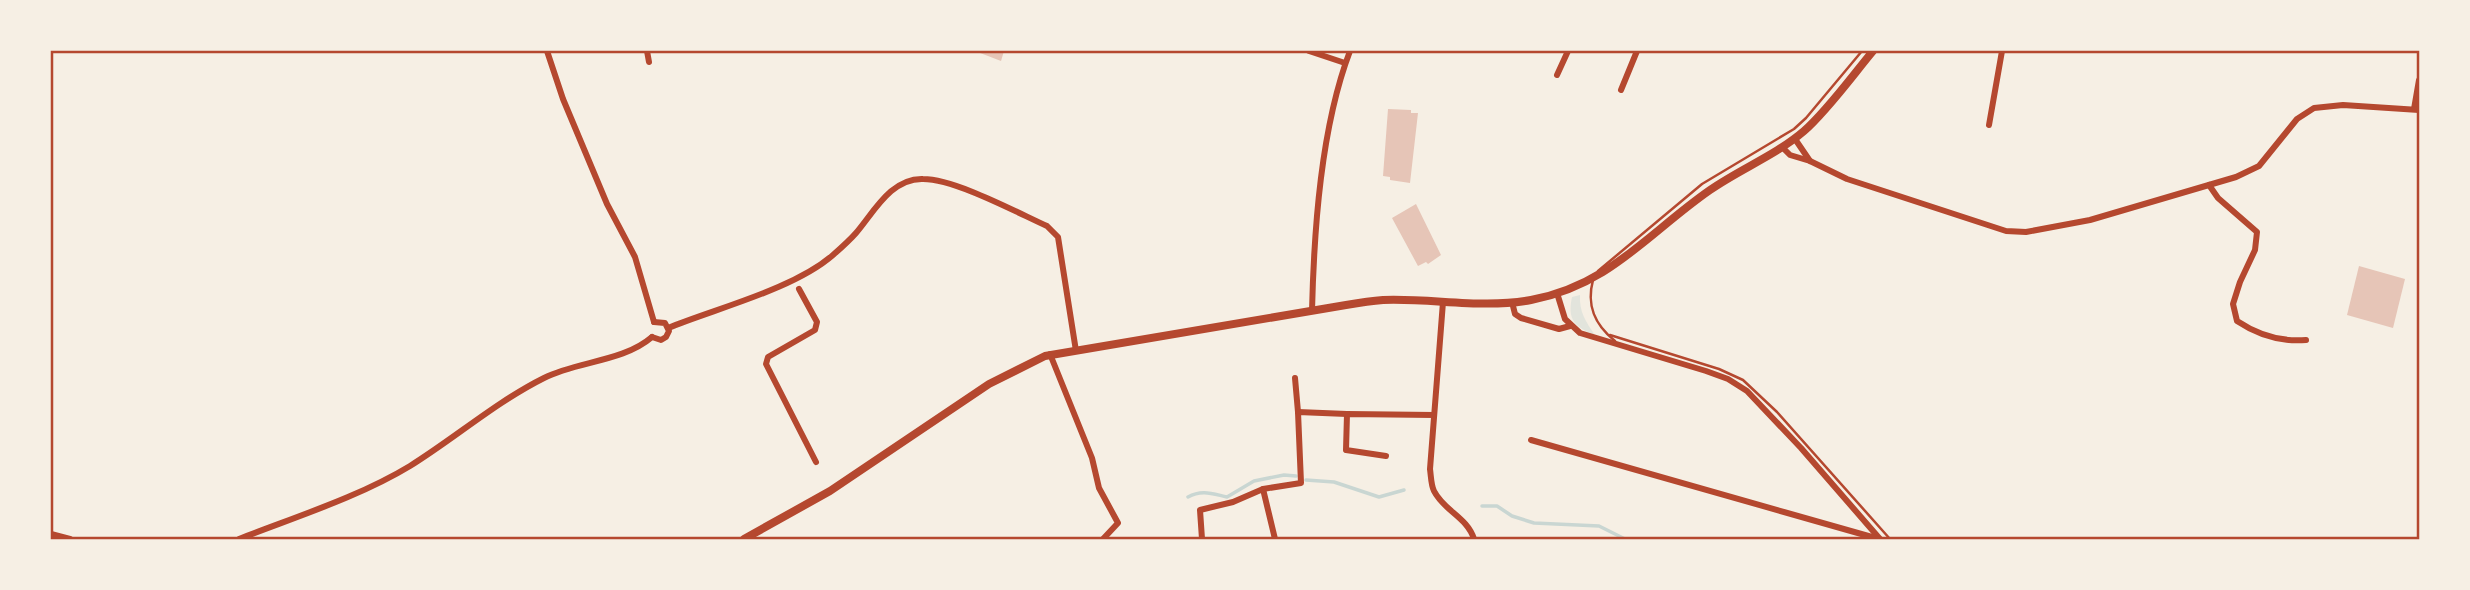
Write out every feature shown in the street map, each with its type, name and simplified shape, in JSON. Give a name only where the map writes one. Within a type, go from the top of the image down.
[{"type":"street","points":[[547,51],[563,99],[607,204],[635,257],[654,323],[650,330],[653,337],[664,339],[668,328],[663,322],[654,323]]},
{"type":"street","points":[[647,51],[649,62]]},
{"type":"street","points":[[1309,51],[1345,63]]},
{"type":"street","points":[[1312,311],[1314,246],[1332,106],[1350,51]]},
{"type":"street","points":[[1558,75],[1568,51]]},
{"type":"street","points":[[1621,90],[1637,51]]},
{"type":"street","points":[[744,539],[830,491],[989,384],[1050,354],[1383,300],[1512,302],[1557,293],[1594,279],[1616,265],[1710,190],[1780,143],[1795,139],[1812,123],[1873,51]]},
{"type":"street","points":[[1989,125],[2002,51]]},
{"type":"street","points":[[1780,143],[1790,155],[1811,161],[1847,178],[2016,233],[2090,220],[2236,177],[2259,166],[2297,118],[2314,108],[2343,105],[2417,109],[2419,80]]},
{"type":"street","points":[[1795,139],[1811,161]]},
{"type":"street","points":[[668,328],[795,279],[830,258],[853,237],[888,193],[904,182],[923,179],[962,189],[1047,226],[1058,237],[1076,351]]},
{"type":"street","points":[[2209,185],[2218,198],[2257,232],[2255,250],[2233,304],[2236,321],[2254,332],[2290,342],[2306,340]]},
{"type":"street","points":[[799,289],[817,322],[817,327],[768,357],[766,364],[816,462]]},
{"type":"street","points":[[1557,293],[1562,313],[1570,326],[1589,336],[1717,375],[1747,391],[1880,539]]},
{"type":"street","points":[[1443,302],[1430,469],[1432,489],[1440,500],[1468,525],[1474,539]]},
{"type":"street","points":[[1512,302],[1515,314],[1521,318],[1559,329],[1570,326]]},
{"type":"street","points":[[239,539],[374,485],[409,466],[527,387],[553,374],[634,349],[653,337]]},
{"type":"street","points":[[1050,354],[1092,458],[1100,488],[1118,523],[1103,539]]},
{"type":"street","points":[[1202,539],[1200,510],[1233,502],[1263,489],[1301,482],[1295,378]]},
{"type":"street","points":[[1298,412],[1434,415]]},
{"type":"street","points":[[1347,414],[1346,450],[1386,456]]},
{"type":"street","points":[[1531,440],[1880,539]]},
{"type":"street","points":[[1263,489],[1275,539]]},
{"type":"street","points":[[51,534],[70,539]]},
{"type":"lane","points":[[1780,143],[1806,118],[1862,51]]},
{"type":"lane","points":[[1594,279],[1590,305],[1594,317],[1607,334],[1621,345]]},
{"type":"lane","points":[[1607,334],[1719,369],[1743,380],[1784,420],[1890,539]]},
{"type":"shaded area","points":[[1580,295],[1582,312],[1595,335],[1578,326],[1572,317],[1572,297]]},
{"type":"building","points":[[975,51],[1004,51],[1001,61]]},
{"type":"building","points":[[1388,109],[1418,113],[1410,183],[1390,180],[1390,177],[1383,176]]},
{"type":"building","points":[[1416,204],[1441,255],[1428,264],[1426,262],[1418,266],[1392,218]]},
{"type":"building","points":[[2359,266],[2405,279],[2393,328],[2347,315]]},
{"type":"waterway","points":[[1188,497],[1203,493],[1227,497],[1254,481],[1284,475],[1296,476]]},
{"type":"waterway","points":[[1306,480],[1334,482],[1379,497],[1404,490]]},
{"type":"waterway","points":[[1482,506],[1497,506],[1512,516],[1534,523],[1599,526],[1625,539]]}]
